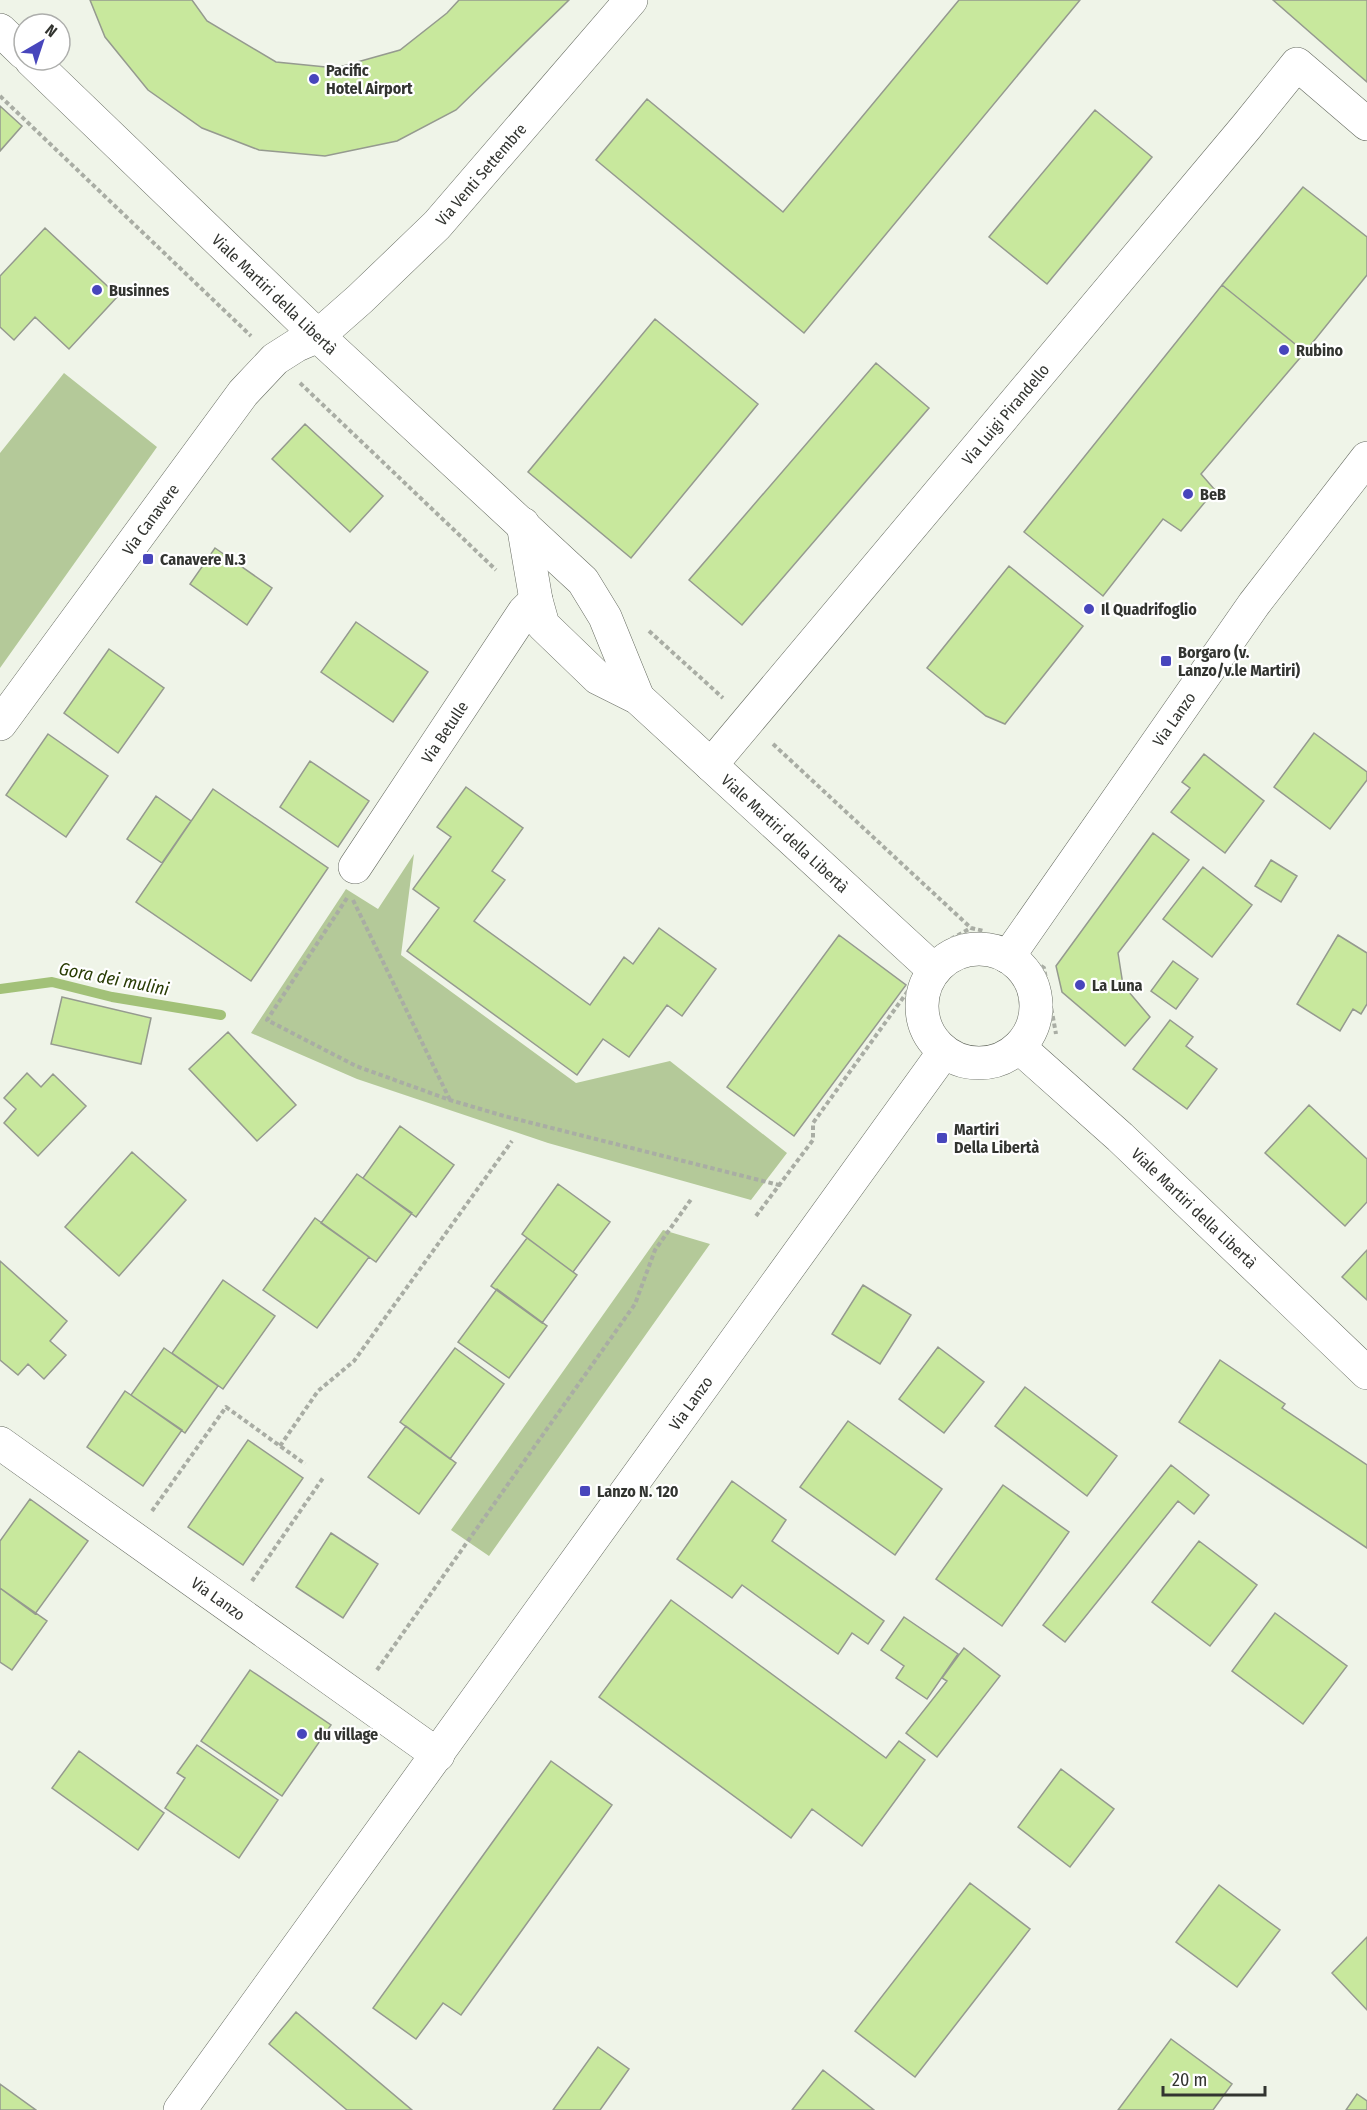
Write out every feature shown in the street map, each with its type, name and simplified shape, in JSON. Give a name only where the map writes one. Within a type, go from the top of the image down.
[{"type":"street","name":"Via Venti Settembre","points":[[318,336],[360,299],[436,225],[631,0]]},
{"type":"street","points":[[0,30],[12,42]]},
{"type":"street","name":"Via Luigi Pirandello","points":[[711,765],[1297,64],[1367,123]]},
{"type":"street","name":"Viale Martiri della Libertà","points":[[43,72],[318,336],[524,524],[583,581],[605,617],[638,698]]},
{"type":"street","name":"Via Canavere","points":[[0,724],[243,393],[275,359],[297,345],[318,336]]},
{"type":"street","name":"Via Lanzo","points":[[1008,957],[1254,604],[1367,458]]},
{"type":"street","name":"Viale Martiri della Libertà","points":[[524,524],[536,600],[543,625],[598,678],[638,698],[931,967]]},
{"type":"street","name":"Via Betulle","points":[[355,867],[524,612],[536,600]]},
{"type":"street","points":[[977,949],[993,951],[1008,957],[1022,968],[1031,983],[1036,999],[1035,1017],[1030,1033],[1019,1047],[1002,1059],[982,1063],[963,1061],[944,1052],[929,1035],[922,1013],[924,990],[931,967],[961,952],[977,949]]},
{"type":"street","name":"Viale Martiri della Libertà","points":[[1019,1047],[1120,1137],[1367,1373]]},
{"type":"street","name":"Via Lanzo","points":[[180,2110],[944,1052]]},
{"type":"street","name":"Via Lanzo","points":[[0,1443],[438,1755]]},
{"type":"path","points":[[450,1100],[350,894],[267,1020],[357,1066],[450,1100],[504,1116],[780,1185]]},
{"type":"path","points":[[756,1216],[813,1140],[813,1123],[952,939],[972,928]]},
{"type":"path","points":[[280,1446],[318,1391],[354,1361],[512,1142]]},
{"type":"path","points":[[358,1697],[635,1305],[655,1250],[692,1198]]},
{"type":"path","points":[[134,1538],[226,1407],[305,1464]]},
{"type":"path","points":[[233,1608],[323,1478]]},
{"type":"green space","points":[[64,373],[157,447],[0,668],[0,453]]},
{"type":"green space","points":[[414,854],[401,955],[576,1083],[670,1061],[787,1153],[751,1200],[548,1143],[357,1079],[251,1033],[346,889],[378,909]]},
{"type":"green space","points":[[663,1230],[710,1244],[489,1556],[451,1530]]},
{"type":"building","name":"Pacific Hotel Airport","points":[[90,0],[192,0],[207,21],[276,62],[336,68],[400,50],[447,13],[459,0],[569,0],[456,110],[397,141],[325,156],[259,150],[202,128],[148,90],[105,37]]},
{"type":"building","points":[[959,0],[1080,0],[804,333],[596,160],[647,99],[783,212]]},
{"type":"building","points":[[1273,0],[1367,0],[1367,82],[1353,70]]},
{"type":"building","points":[[0,106],[22,126],[0,151]]},
{"type":"building","points":[[1095,110],[1152,157],[1047,284],[989,237]]},
{"type":"building","points":[[1303,187],[1367,237],[1367,275],[1305,352],[1222,285]]},
{"type":"building","points":[[45,228],[118,296],[69,349],[35,317],[14,340],[0,327],[0,276]]},
{"type":"building","points":[[1222,285],[1305,352],[1201,474],[1215,490],[1181,531],[1163,519],[1103,596],[1024,532]]},
{"type":"building","points":[[655,319],[758,404],[631,558],[528,472]]},
{"type":"building","points":[[876,363],[929,408],[742,625],[689,580]]},
{"type":"building","points":[[305,424],[383,496],[350,532],[272,459]]},
{"type":"building","points":[[215,548],[272,588],[247,625],[190,584]]},
{"type":"building","points":[[1009,566],[1083,626],[1005,724],[986,716],[927,668]]},
{"type":"building","points":[[356,622],[428,672],[393,722],[321,672]]},
{"type":"building","points":[[109,649],[164,688],[118,753],[64,713]]},
{"type":"building","points":[[1314,733],[1367,772],[1367,780],[1330,829],[1274,787]]},
{"type":"building","points":[[48,734],[108,776],[66,837],[6,795]]},
{"type":"building","points":[[1204,754],[1264,801],[1225,853],[1171,812],[1190,788],[1182,782]]},
{"type":"building","points":[[310,761],[369,801],[338,847],[280,807]]},
{"type":"building","points":[[466,787],[523,828],[492,871],[505,880],[474,921],[590,1005],[624,957],[633,964],[659,928],[716,969],[682,1016],[667,1005],[629,1057],[603,1039],[577,1075],[407,951],[439,908],[413,889],[451,837],[437,827]]},
{"type":"building","points":[[213,789],[328,868],[251,981],[136,902]]},
{"type":"building","points":[[156,796],[191,821],[162,863],[127,839]]},
{"type":"building","points":[[1153,833],[1189,860],[1118,953],[1123,985],[1150,1017],[1125,1046],[1062,992],[1056,966]]},
{"type":"building","points":[[1271,860],[1297,876],[1281,902],[1255,886]]},
{"type":"building","points":[[1203,867],[1252,905],[1212,957],[1163,919]]},
{"type":"building","points":[[839,935],[906,985],[794,1136],[727,1087]]},
{"type":"building","points":[[1338,935],[1367,953],[1367,1004],[1361,1014],[1353,1009],[1340,1031],[1297,1004]]},
{"type":"building","points":[[1173,961],[1198,979],[1176,1009],[1151,991]]},
{"type":"building","points":[[62,997],[151,1018],[141,1064],[51,1044]]},
{"type":"building","points":[[1170,1020],[1193,1037],[1186,1046],[1217,1069],[1187,1109],[1133,1069]]},
{"type":"building","points":[[228,1032],[296,1105],[257,1141],[189,1069]]},
{"type":"building","points":[[27,1073],[41,1087],[53,1074],[86,1106],[38,1156],[4,1123],[16,1109],[4,1098]]},
{"type":"building","points":[[1309,1105],[1367,1159],[1367,1202],[1345,1226],[1265,1153]]},
{"type":"building","points":[[400,1126],[454,1165],[416,1217],[363,1178]]},
{"type":"building","points":[[132,1152],[186,1200],[119,1276],[65,1227]]},
{"type":"building","points":[[357,1174],[412,1213],[376,1262],[321,1223]]},
{"type":"building","points":[[558,1184],[610,1222],[573,1272],[522,1234]]},
{"type":"building","points":[[315,1218],[369,1257],[317,1328],[263,1290]]},
{"type":"building","points":[[527,1238],[577,1275],[542,1323],[491,1286]]},
{"type":"building","points":[[1367,1250],[1367,1300],[1342,1277]]},
{"type":"building","points":[[0,1261],[67,1321],[50,1341],[66,1355],[44,1379],[28,1364],[18,1375],[0,1360]]},
{"type":"building","points":[[223,1280],[275,1316],[223,1389],[172,1353]]},
{"type":"building","points":[[863,1285],[911,1315],[880,1364],[832,1334]]},
{"type":"building","points":[[497,1289],[547,1326],[509,1378],[458,1342]]},
{"type":"building","points":[[938,1347],[984,1382],[944,1433],[899,1399]]},
{"type":"building","points":[[164,1348],[218,1386],[185,1433],[131,1395]]},
{"type":"building","points":[[455,1348],[504,1384],[450,1459],[400,1422]]},
{"type":"building","points":[[1220,1360],[1285,1404],[1282,1408],[1367,1465],[1367,1548],[1179,1422]]},
{"type":"building","points":[[1025,1387],[1117,1456],[1087,1496],[995,1426]]},
{"type":"building","points":[[125,1391],[182,1430],[143,1486],[87,1447]]},
{"type":"building","points":[[848,1421],[942,1489],[895,1555],[800,1487]]},
{"type":"building","points":[[406,1426],[456,1463],[419,1514],[368,1477]]},
{"type":"building","points":[[248,1440],[303,1478],[243,1565],[188,1527]]},
{"type":"building","points":[[1171,1465],[1209,1495],[1194,1514],[1178,1501],[1065,1642],[1043,1625]]},
{"type":"building","points":[[732,1481],[786,1520],[772,1541],[884,1621],[868,1644],[852,1633],[838,1654],[742,1585],[732,1598],[677,1559]]},
{"type":"building","points":[[1003,1485],[1069,1532],[1002,1626],[936,1579]]},
{"type":"building","points":[[30,1499],[88,1541],[35,1614],[0,1588],[0,1541]]},
{"type":"building","points":[[331,1533],[378,1564],[343,1618],[296,1587]]},
{"type":"building","points":[[1199,1541],[1257,1585],[1210,1646],[1152,1602]]},
{"type":"building","points":[[0,1588],[47,1621],[12,1670],[0,1662]]},
{"type":"building","points":[[671,1600],[886,1758],[899,1741],[925,1760],[862,1846],[812,1809],[791,1838],[599,1697]]},
{"type":"building","points":[[1275,1613],[1347,1666],[1303,1724],[1232,1671]]},
{"type":"building","points":[[904,1617],[958,1654],[927,1699],[896,1678],[904,1666],[881,1650]]},
{"type":"building","points":[[964,1648],[1000,1676],[937,1757],[906,1733],[947,1681],[942,1678]]},
{"type":"building","points":[[250,1670],[331,1725],[282,1796],[201,1741]]},
{"type":"building","points":[[197,1745],[278,1800],[239,1858],[165,1808],[185,1778],[177,1773]]},
{"type":"building","points":[[79,1751],[164,1813],[138,1850],[52,1788]]},
{"type":"building","points":[[551,1761],[612,1805],[461,2015],[443,2003],[416,2039],[373,2008]]},
{"type":"building","points":[[1061,1769],[1114,1809],[1070,1867],[1018,1827]]},
{"type":"building","points":[[970,1883],[1030,1929],[915,2077],[855,2031]]},
{"type":"building","points":[[1219,1885],[1280,1930],[1237,1987],[1176,1942]]},
{"type":"building","points":[[1367,1937],[1367,2010],[1332,1973]]},
{"type":"building","points":[[296,2012],[412,2110],[347,2110],[269,2044]]},
{"type":"building","points":[[1171,2039],[1232,2084],[1213,2110],[1118,2110]]},
{"type":"building","points":[[598,2047],[629,2069],[600,2110],[553,2110]]},
{"type":"building","points":[[823,2070],[874,2110],[792,2110]]},
{"type":"building","points":[[0,2084],[36,2110],[0,2110]]},
{"type":"building","points":[[1357,2094],[1367,2101],[1367,2110],[1346,2110]]},
{"type":"waterway","name":"Gora dei mulini","points":[[0,989],[52,982],[112,997],[221,1015]]},
{"type":"place","name":"Pacific Hotel Airport","points":[[314,79]]},
{"type":"place","name":"Businnes","points":[[97,290]]},
{"type":"place","name":"Rubino","points":[[1284,350]]},
{"type":"place","name":"BeB","points":[[1188,494]]},
{"type":"place","name":"Canavere N.3","points":[[148,559]]},
{"type":"place","name":"Il Quadrifoglio","points":[[1089,609]]},
{"type":"place","name":"Borgaro (v. Lanzo/v.le Martiri)","points":[[1166,661]]},
{"type":"place","name":"La Luna","points":[[1080,985]]},
{"type":"place","name":"Martiri Della Libertà","points":[[942,1138]]},
{"type":"place","name":"Lanzo N. 120","points":[[585,1491]]},
{"type":"place","name":"du village","points":[[302,1734]]}]
